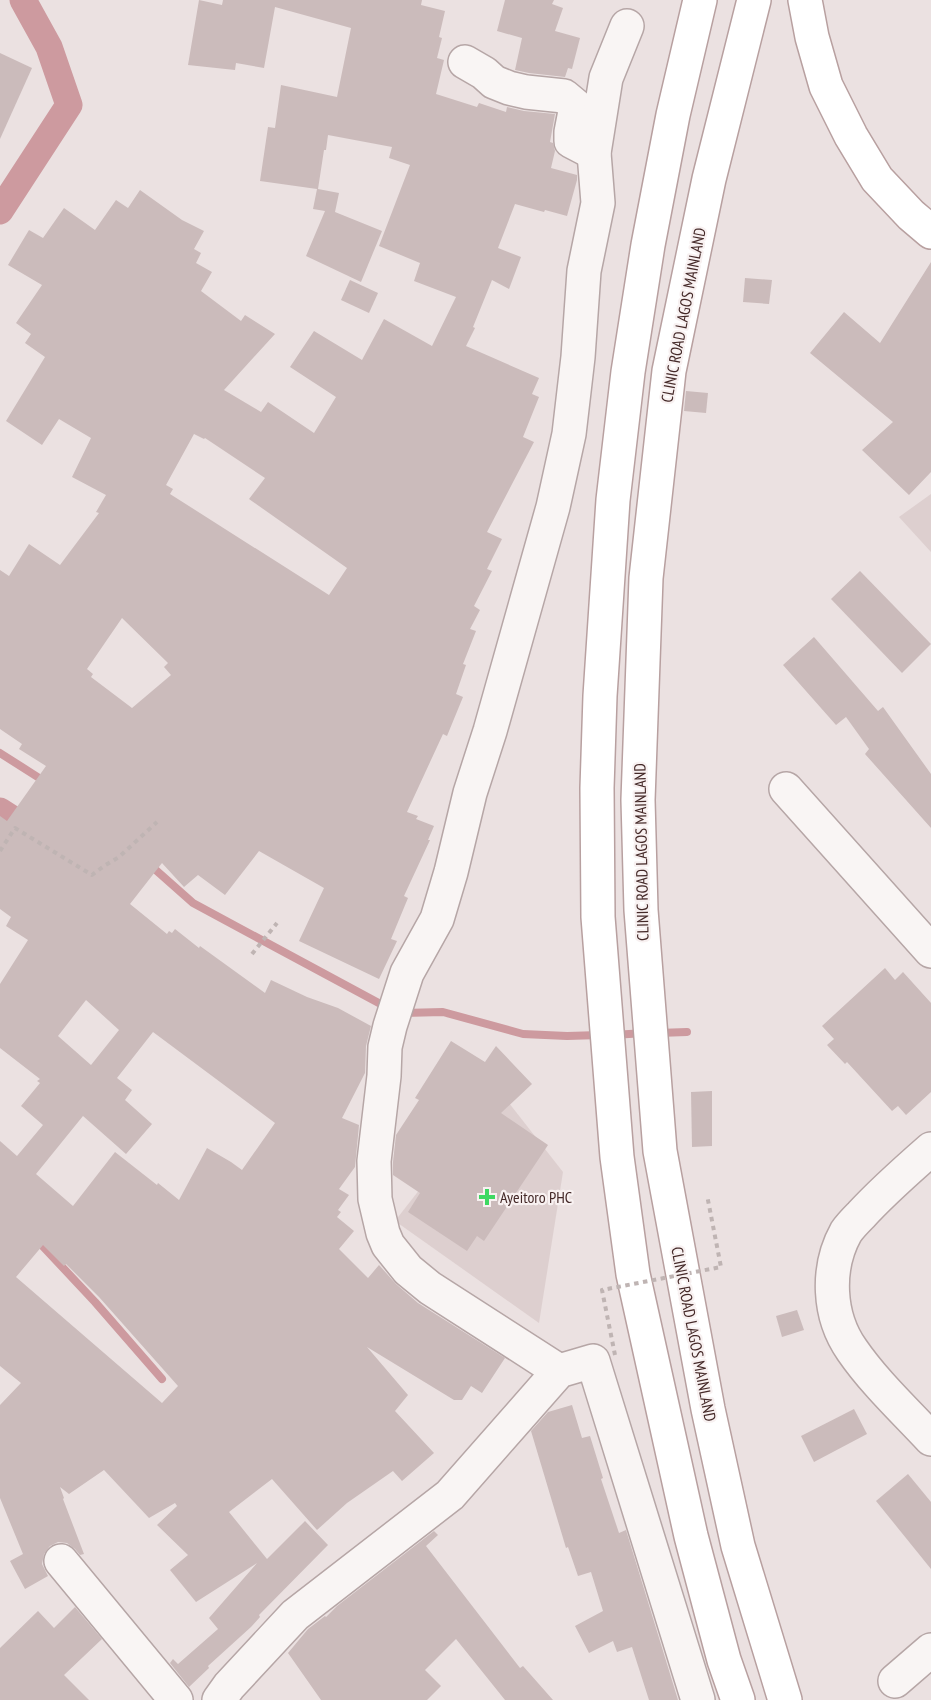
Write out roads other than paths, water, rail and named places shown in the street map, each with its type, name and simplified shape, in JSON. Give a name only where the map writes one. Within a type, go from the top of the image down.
[{"type":"main road","points":[[700,0],[673,115],[648,245],[628,372],[613,500],[599,730],[598,917],[617,1157],[633,1274],[691,1536],[724,1660],[738,1700]]},
{"type":"main road","name":"CLINIC ROAD LAGOS MAINLAND","points":[[754,0],[709,179],[669,371],[646,578],[638,800],[640,910],[660,1152],[708,1409],[738,1546],[785,1700]]},
{"type":"main road","points":[[805,0],[812,38],[826,86],[851,136],[877,179],[911,215],[931,232]]},
{"type":"street","points":[[560,1371],[430,1288],[408,1270],[388,1245],[383,1233],[375,1199],[374,1161],[385,1047],[390,1026],[407,973],[437,919],[470,793],[490,731],[553,507],[569,434],[578,357],[584,270],[598,203],[594,153],[606,78],[627,26]]},
{"type":"street","points":[[465,62],[494,82],[508,88],[564,96],[576,106],[571,141],[594,153]]},
{"type":"street","points":[[786,789],[931,951]]},
{"type":"street","points":[[931,1149],[879,1195],[847,1232],[834,1263],[832,1294],[839,1324],[850,1348],[931,1439]]},
{"type":"street","points":[[219,1700],[295,1615],[450,1495],[560,1371],[593,1361],[698,1700]]},
{"type":"street","points":[[61,1561],[176,1700]]},
{"type":"street","points":[[895,1681],[931,1650]]},
{"type":"waterway","points":[[0,211],[69,105],[49,47],[23,0]]},
{"type":"waterway","points":[[0,753],[47,783]]},
{"type":"waterway","points":[[0,811],[39,836]]},
{"type":"waterway","points":[[149,864],[193,903],[388,1008]]},
{"type":"waterway","points":[[403,1013],[443,1012],[523,1034],[600,1035]]},
{"type":"waterway","points":[[658,1033],[687,1032]]},
{"type":"waterway","points":[[613,1035],[645,1033]]},
{"type":"waterway","points":[[36,1239],[162,1379]]},
{"type":"place","name":"Ayeitoro PHC","points":[[487,1197]]}]
